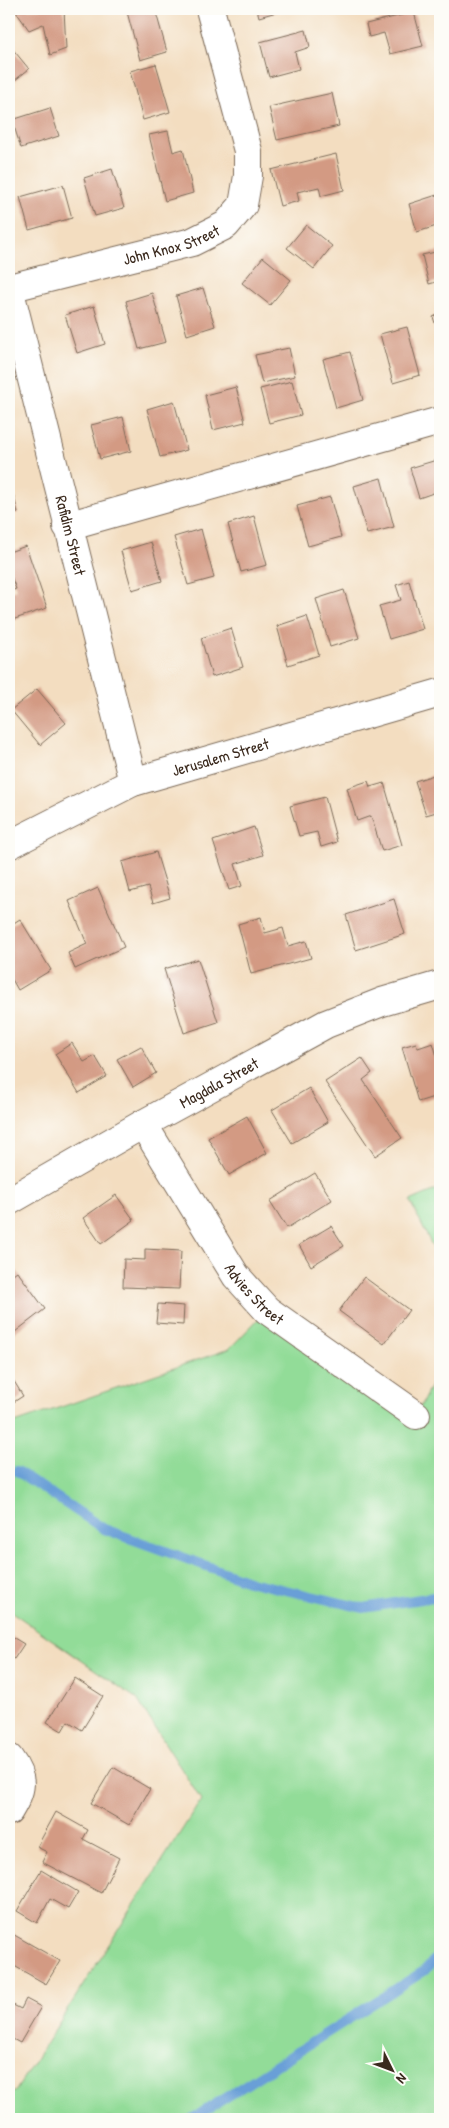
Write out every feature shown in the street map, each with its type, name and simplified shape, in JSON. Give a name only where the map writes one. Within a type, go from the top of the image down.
[{"type":"street","name":"John Knox Street","points":[[9,288],[192,242],[226,225],[243,205],[248,176],[248,151],[210,9]]},
{"type":"street","name":"Rafidim Street","points":[[9,288],[67,526],[133,782]]},
{"type":"street","points":[[67,526],[440,421]]},
{"type":"street","name":"Jerusalem Street","points":[[9,845],[133,782],[440,693]]},
{"type":"street","name":"Magdala Street","points":[[9,1201],[143,1124],[326,1024],[382,1002],[440,986]]},
{"type":"street","name":"Advies Street","points":[[143,1124],[236,1276],[250,1294],[266,1310],[416,1415]]},
{"type":"street","points":[[9,1758],[18,1771],[21,1791],[9,1811]]},
{"type":"green space","points":[[440,1188],[440,1262],[410,1201]]},
{"type":"green space","points":[[267,1310],[416,1415],[440,1368],[440,2119],[9,2119],[9,2093],[15,2092],[201,1800],[137,1699],[9,1610],[9,1425],[229,1349]]},
{"type":"building","points":[[14,9],[64,9],[66,49],[50,55],[43,24],[29,30]]},
{"type":"building","points":[[136,9],[155,9],[167,52],[140,60],[127,12]]},
{"type":"building","points":[[257,9],[287,9],[259,17]]},
{"type":"building","points":[[414,12],[423,46],[390,54],[384,33],[369,37],[366,24]]},
{"type":"building","points":[[306,30],[310,47],[295,52],[299,69],[269,77],[260,42]]},
{"type":"building","points":[[11,47],[29,69],[9,85],[9,49]]},
{"type":"building","points":[[156,64],[170,112],[143,120],[130,71]]},
{"type":"building","points":[[332,93],[339,126],[277,140],[269,107]]},
{"type":"building","points":[[50,108],[59,136],[21,148],[12,120]]},
{"type":"building","points":[[168,131],[173,152],[183,149],[193,193],[165,201],[149,135]]},
{"type":"building","points":[[336,154],[344,190],[321,196],[319,187],[297,192],[299,201],[280,206],[271,170]]},
{"type":"building","points":[[112,169],[124,208],[95,216],[84,178]]},
{"type":"building","points":[[63,185],[72,218],[29,230],[20,197]]},
{"type":"building","points":[[440,194],[440,225],[417,232],[409,204]]},
{"type":"building","points":[[306,225],[332,246],[314,269],[287,248]]},
{"type":"building","points":[[440,251],[440,281],[429,284],[422,255]]},
{"type":"building","points":[[263,257],[291,280],[270,305],[242,283]]},
{"type":"building","points":[[203,288],[215,326],[187,335],[176,296]]},
{"type":"building","points":[[152,293],[166,342],[139,349],[126,301]]},
{"type":"building","points":[[94,306],[105,344],[77,353],[65,315]]},
{"type":"building","points":[[440,314],[440,338],[433,317]]},
{"type":"building","points":[[407,327],[420,375],[393,383],[380,334]]},
{"type":"building","points":[[289,348],[295,376],[262,383],[255,355]]},
{"type":"building","points":[[350,352],[363,400],[336,408],[323,359]]},
{"type":"building","points":[[292,381],[301,415],[269,423],[260,389]]},
{"type":"building","points":[[236,387],[245,422],[213,430],[205,395]]},
{"type":"building","points":[[174,401],[187,450],[160,457],[147,409]]},
{"type":"building","points":[[123,417],[131,451],[100,459],[91,425]]},
{"type":"building","points":[[440,459],[440,504],[436,492],[419,498],[410,468]]},
{"type":"building","points":[[9,477],[18,513],[9,515]]},
{"type":"building","points":[[381,478],[394,527],[367,534],[354,486]]},
{"type":"building","points":[[330,497],[341,537],[308,546],[297,506]]},
{"type":"building","points":[[254,516],[267,565],[241,572],[228,524]]},
{"type":"building","points":[[201,529],[214,578],[188,585],[174,537]]},
{"type":"building","points":[[151,542],[162,581],[132,590],[121,551]]},
{"type":"building","points":[[26,546],[47,608],[9,621],[9,592],[16,589],[9,571],[9,552]]},
{"type":"building","points":[[409,581],[423,629],[389,639],[379,606],[401,600],[396,585]]},
{"type":"building","points":[[344,590],[359,638],[330,647],[316,599]]},
{"type":"building","points":[[307,616],[319,655],[288,665],[277,626]]},
{"type":"building","points":[[231,628],[243,667],[212,677],[201,638]]},
{"type":"building","points":[[37,689],[66,723],[40,745],[11,710]]},
{"type":"building","points":[[440,773],[440,811],[426,815],[415,781]]},
{"type":"building","points":[[368,781],[370,787],[384,783],[402,845],[382,851],[371,816],[357,821],[347,788]]},
{"type":"building","points":[[325,797],[337,842],[321,847],[317,832],[299,836],[290,806]]},
{"type":"building","points":[[254,827],[263,855],[235,864],[242,886],[229,890],[213,841]]},
{"type":"building","points":[[156,852],[170,898],[153,903],[148,887],[130,892],[122,862]]},
{"type":"building","points":[[98,888],[124,947],[75,969],[68,953],[87,944],[69,901]]},
{"type":"building","points":[[394,899],[405,934],[356,950],[346,915]]},
{"type":"building","points":[[261,917],[265,933],[283,928],[288,946],[306,941],[311,958],[251,974],[238,924]]},
{"type":"building","points":[[20,919],[51,970],[18,990],[9,974],[9,926]]},
{"type":"building","points":[[198,959],[218,1022],[184,1033],[164,969]]},
{"type":"building","points":[[72,1043],[84,1062],[95,1056],[107,1076],[79,1093],[55,1054]]},
{"type":"building","points":[[416,1043],[418,1048],[433,1043],[440,1066],[440,1095],[418,1102],[402,1047]]},
{"type":"building","points":[[141,1046],[156,1073],[133,1087],[117,1059]]},
{"type":"building","points":[[362,1058],[372,1073],[363,1080],[402,1138],[375,1156],[325,1082]]},
{"type":"building","points":[[309,1088],[328,1122],[292,1143],[272,1110]]},
{"type":"building","points":[[247,1116],[267,1153],[229,1175],[208,1138]]},
{"type":"building","points":[[315,1173],[332,1200],[287,1228],[270,1201]]},
{"type":"building","points":[[116,1195],[134,1220],[101,1244],[83,1218]]},
{"type":"building","points":[[331,1226],[344,1246],[311,1266],[299,1245]]},
{"type":"building","points":[[145,1249],[181,1251],[179,1289],[123,1287],[124,1259],[145,1260]]},
{"type":"building","points":[[17,1271],[45,1309],[11,1335],[9,1331],[9,1277]]},
{"type":"building","points":[[364,1277],[409,1310],[384,1344],[339,1311]]},
{"type":"building","points":[[158,1304],[184,1306],[183,1325],[156,1323]]},
{"type":"building","points":[[9,1373],[23,1396],[9,1405]]},
{"type":"building","points":[[9,1635],[24,1644],[14,1659],[9,1656]]},
{"type":"building","points":[[75,1678],[103,1696],[82,1730],[68,1721],[62,1731],[47,1722]]},
{"type":"building","points":[[113,1767],[150,1789],[129,1825],[91,1803]]},
{"type":"building","points":[[56,1812],[88,1830],[83,1839],[119,1858],[101,1893],[42,1862],[47,1852],[37,1847]]},
{"type":"building","points":[[41,1870],[78,1892],[68,1909],[50,1899],[37,1923],[17,1911]]},
{"type":"building","points":[[9,1932],[60,1961],[46,1984],[9,1963]]},
{"type":"building","points":[[26,1999],[41,2007],[20,2043],[9,2037],[9,2003],[21,2009]]},
{"type":"waterway","points":[[17,1471],[104,1529],[251,1582],[363,1608],[440,1596]]},
{"type":"waterway","points":[[192,2119],[424,1971],[440,1954]]}]
